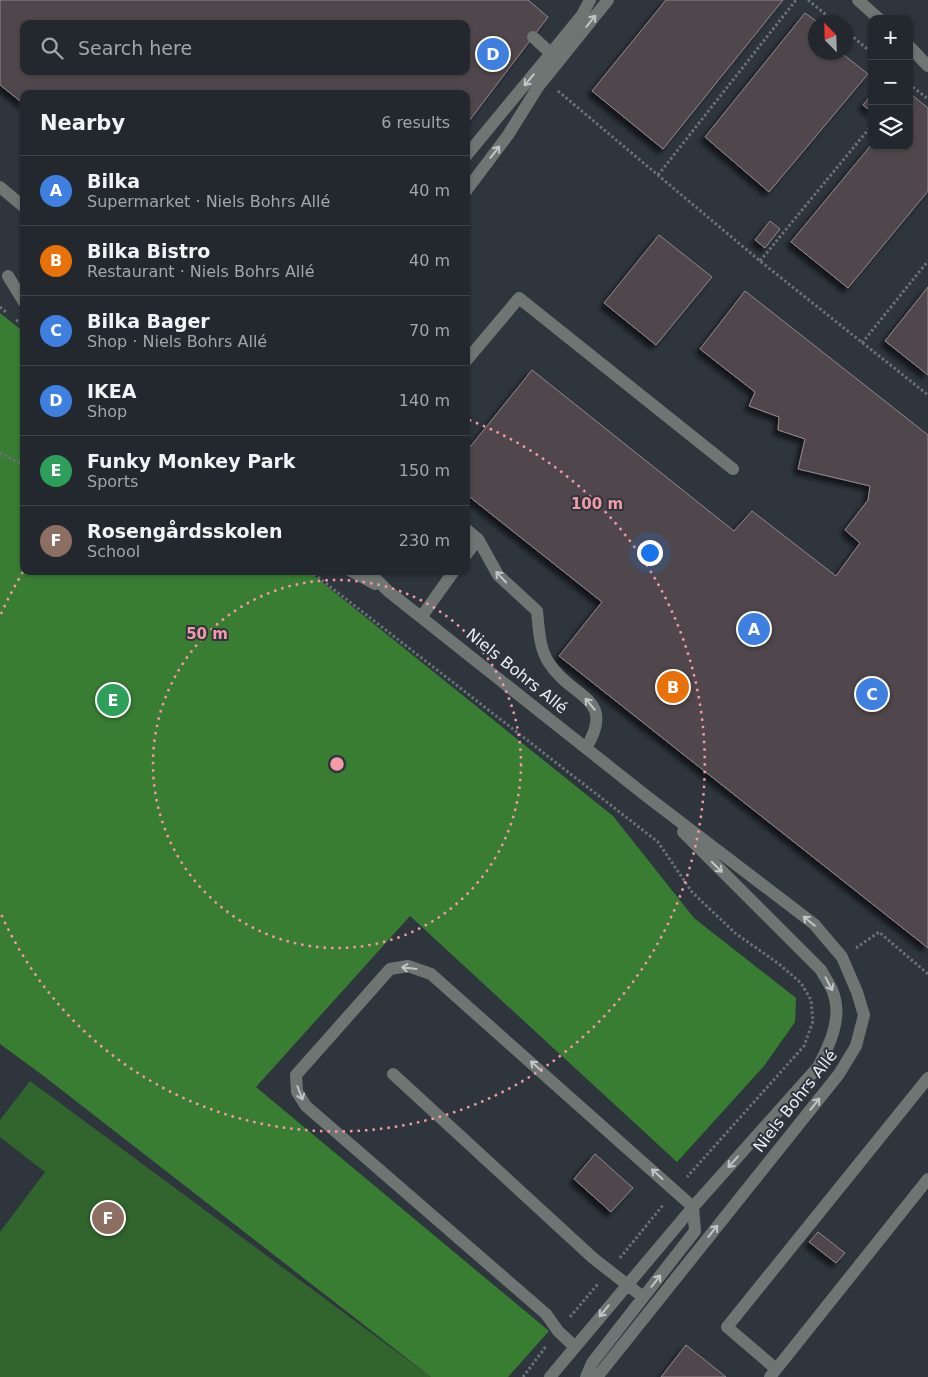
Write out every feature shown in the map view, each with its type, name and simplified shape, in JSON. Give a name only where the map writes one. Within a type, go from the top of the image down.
[{"type":"street","points":[[470,186],[508,135],[590,0]]},
{"type":"street","points":[[470,152],[608,0]]},
{"type":"street","points":[[864,2],[875,15]]},
{"type":"street","points":[[533,37],[555,57]]},
{"type":"street","points":[[913,50],[928,66]]},
{"type":"street","points":[[0,187],[20,204]]},
{"type":"street","points":[[4,273],[20,282]]},
{"type":"street","points":[[4,273],[20,296]]},
{"type":"street","points":[[470,356],[519,298],[733,469]]},
{"type":"street","points":[[470,532],[478,539],[498,575],[537,611],[540,641],[547,661],[558,677],[588,700],[596,712],[596,731],[586,748]]},
{"type":"street","points":[[470,550],[478,539]]},
{"type":"street","points":[[358,575],[388,591]]},
{"type":"street","name":"Niels Bohrs Allé","points":[[372,575],[388,591],[422,616],[645,795],[814,924],[842,957],[857,992],[864,1015],[856,1046],[839,1074],[597,1377]]},
{"type":"street","points":[[422,616],[451,575]]},
{"type":"street","name":"Niels Bohrs Allé","points":[[550,1377],[574,1346],[693,1207],[818,1067],[831,1043],[836,1016],[834,995],[821,970],[645,795]]},
{"type":"street","points":[[574,1346],[558,1332],[546,1314],[306,1106],[297,1092],[296,1074],[390,969],[408,966],[431,974],[693,1207],[695,1231],[592,1363],[586,1377]]},
{"type":"street","points":[[393,1074],[608,1272],[643,1297]]},
{"type":"street","points":[[928,1078],[727,1327],[773,1373],[928,1179]]},
{"type":"path","points":[[658,175],[796,0]]},
{"type":"path","points":[[808,0],[826,15]]},
{"type":"path","points":[[853,37],[868,50]]},
{"type":"path","points":[[913,87],[928,99]]},
{"type":"path","points":[[554,88],[760,261],[928,395]]},
{"type":"path","points":[[760,261],[868,130]]},
{"type":"path","points":[[862,343],[928,261]]},
{"type":"path","points":[[0,453],[20,463]]},
{"type":"path","points":[[315,575],[658,842],[692,892],[735,933],[779,964],[801,983],[811,1000],[813,1021],[804,1046],[675,1191],[522,1377]]},
{"type":"path","points":[[851,951],[880,932],[928,974]]},
{"type":"green space","points":[[0,313],[20,329],[20,575],[313,575],[613,816],[694,918],[796,998],[795,1022],[764,1066],[677,1162],[410,916],[256,1087],[549,1331],[508,1377],[431,1377],[0,1044]]},
{"type":"green space","points":[[30,1081],[431,1377],[0,1377],[0,1232],[45,1172],[0,1137],[0,1120]]},
{"type":"building","points":[[0,0],[528,0],[548,17],[470,120],[470,90],[20,90],[20,101],[0,85]]},
{"type":"building","points":[[666,0],[783,0],[663,149],[592,91]]},
{"type":"building","points":[[805,13],[808,15],[808,60],[850,60],[868,74],[769,192],[705,137]]},
{"type":"building","points":[[913,96],[928,108],[928,191],[848,288],[791,242],[868,149],[913,150]]},
{"type":"building","points":[[868,99],[868,109],[863,105]]},
{"type":"building","points":[[770,221],[780,229],[765,248],[755,240]]},
{"type":"building","points":[[659,235],[712,277],[656,345],[604,303]]},
{"type":"building","points":[[928,287],[928,375],[885,341]]},
{"type":"building","points":[[745,291],[928,435],[928,948],[559,656],[602,602],[470,497],[470,447],[532,370],[734,531],[752,511],[836,576],[860,543],[845,530],[868,500],[870,486],[798,469],[805,439],[778,430],[779,417],[749,406],[755,392],[700,349]]},
{"type":"building","points":[[595,1154],[633,1188],[611,1212],[574,1179]]},
{"type":"building","points":[[818,1232],[845,1253],[836,1263],[809,1242]]},
{"type":"building","points":[[686,1345],[726,1377],[661,1377]]},
{"type":"place","name":"IKEA","points":[[493,54]]},
{"type":"place","name":"Bilka","points":[[754,629]]},
{"type":"place","name":"Bilka Bistro","points":[[673,687]]},
{"type":"place","name":"Bilka Bager","points":[[872,694]]},
{"type":"place","name":"Funky Monkey Park","points":[[113,700]]},
{"type":"place","name":"Rosengårdsskolen","points":[[108,1218]]}]
